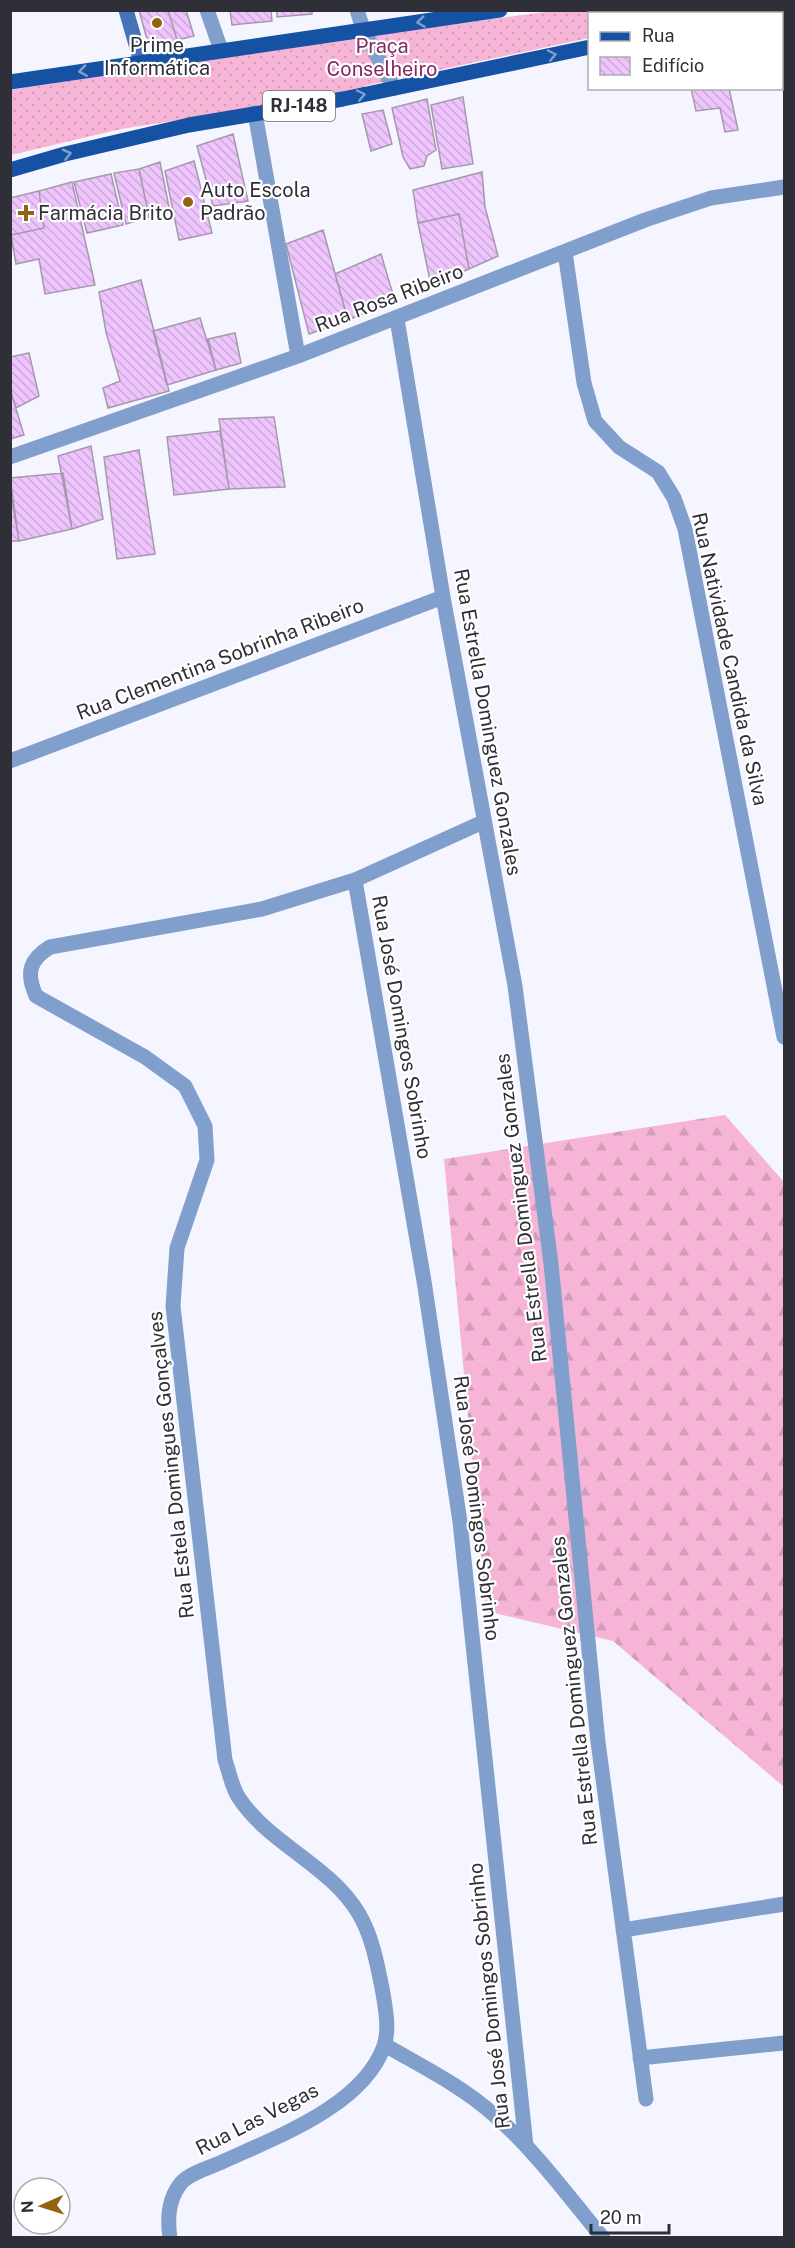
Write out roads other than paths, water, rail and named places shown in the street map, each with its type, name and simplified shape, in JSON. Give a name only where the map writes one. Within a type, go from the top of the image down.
[{"type":"main road","points":[[10,82],[500,10]]},
{"type":"main road","name":"RJ-148","points":[[10,170],[158,132],[394,88],[588,47]]},
{"type":"street","points":[[126,10],[141,62]]},
{"type":"street","points":[[207,10],[221,50]]},
{"type":"street","points":[[357,10],[363,29],[394,88]]},
{"type":"street","points":[[255,113],[298,356]]},
{"type":"street","name":"Rua Rosa Ribeiro","points":[[10,457],[298,356],[711,198],[784,187]]},
{"type":"street","name":"Rua Natividade Candida da Silva","points":[[565,252],[584,383],[595,421],[619,447],[658,472],[674,498],[685,530],[784,1037]]},
{"type":"street","name":"Rua Estrella Dominguez Gonzales","points":[[397,319],[443,597],[515,986],[551,1264],[598,1742],[646,2099]]},
{"type":"street","name":"Rua Clementina Sobrinha Ribeiro","points":[[10,761],[443,597]]},
{"type":"street","name":"Rua Estela Domingues Gonçalves","points":[[385,2045],[386,2008],[376,1956],[359,1914],[321,1871],[260,1823],[237,1797],[225,1760],[173,1306],[177,1248],[207,1160],[205,1126],[185,1086],[145,1057],[36,996],[31,985],[30,968],[35,956],[50,947],[262,909],[355,880],[483,822]]},
{"type":"street","name":"Rua José Domingos Sobrinho","points":[[355,880],[424,1281],[460,1522],[526,2146]]},
{"type":"street","points":[[623,1930],[784,1904]]},
{"type":"street","points":[[640,2058],[784,2043]]},
{"type":"street","points":[[385,2045],[461,2090],[493,2113],[526,2146],[603,2238]]},
{"type":"street","name":"Rua Las Vegas","points":[[170,2238],[167,2218],[172,2198],[183,2181],[291,2129],[330,2107],[366,2080],[385,2045]]},
{"type":"place","name":"Prime Informática","points":[[157,23]]},
{"type":"place","name":"Auto Escola Padrão","points":[[188,202]]},
{"type":"place","name":"Farmácia Brito","points":[[26,213]]},
{"type":"park label","name":"Praça Conselheiro","points":[[382,58]]}]
